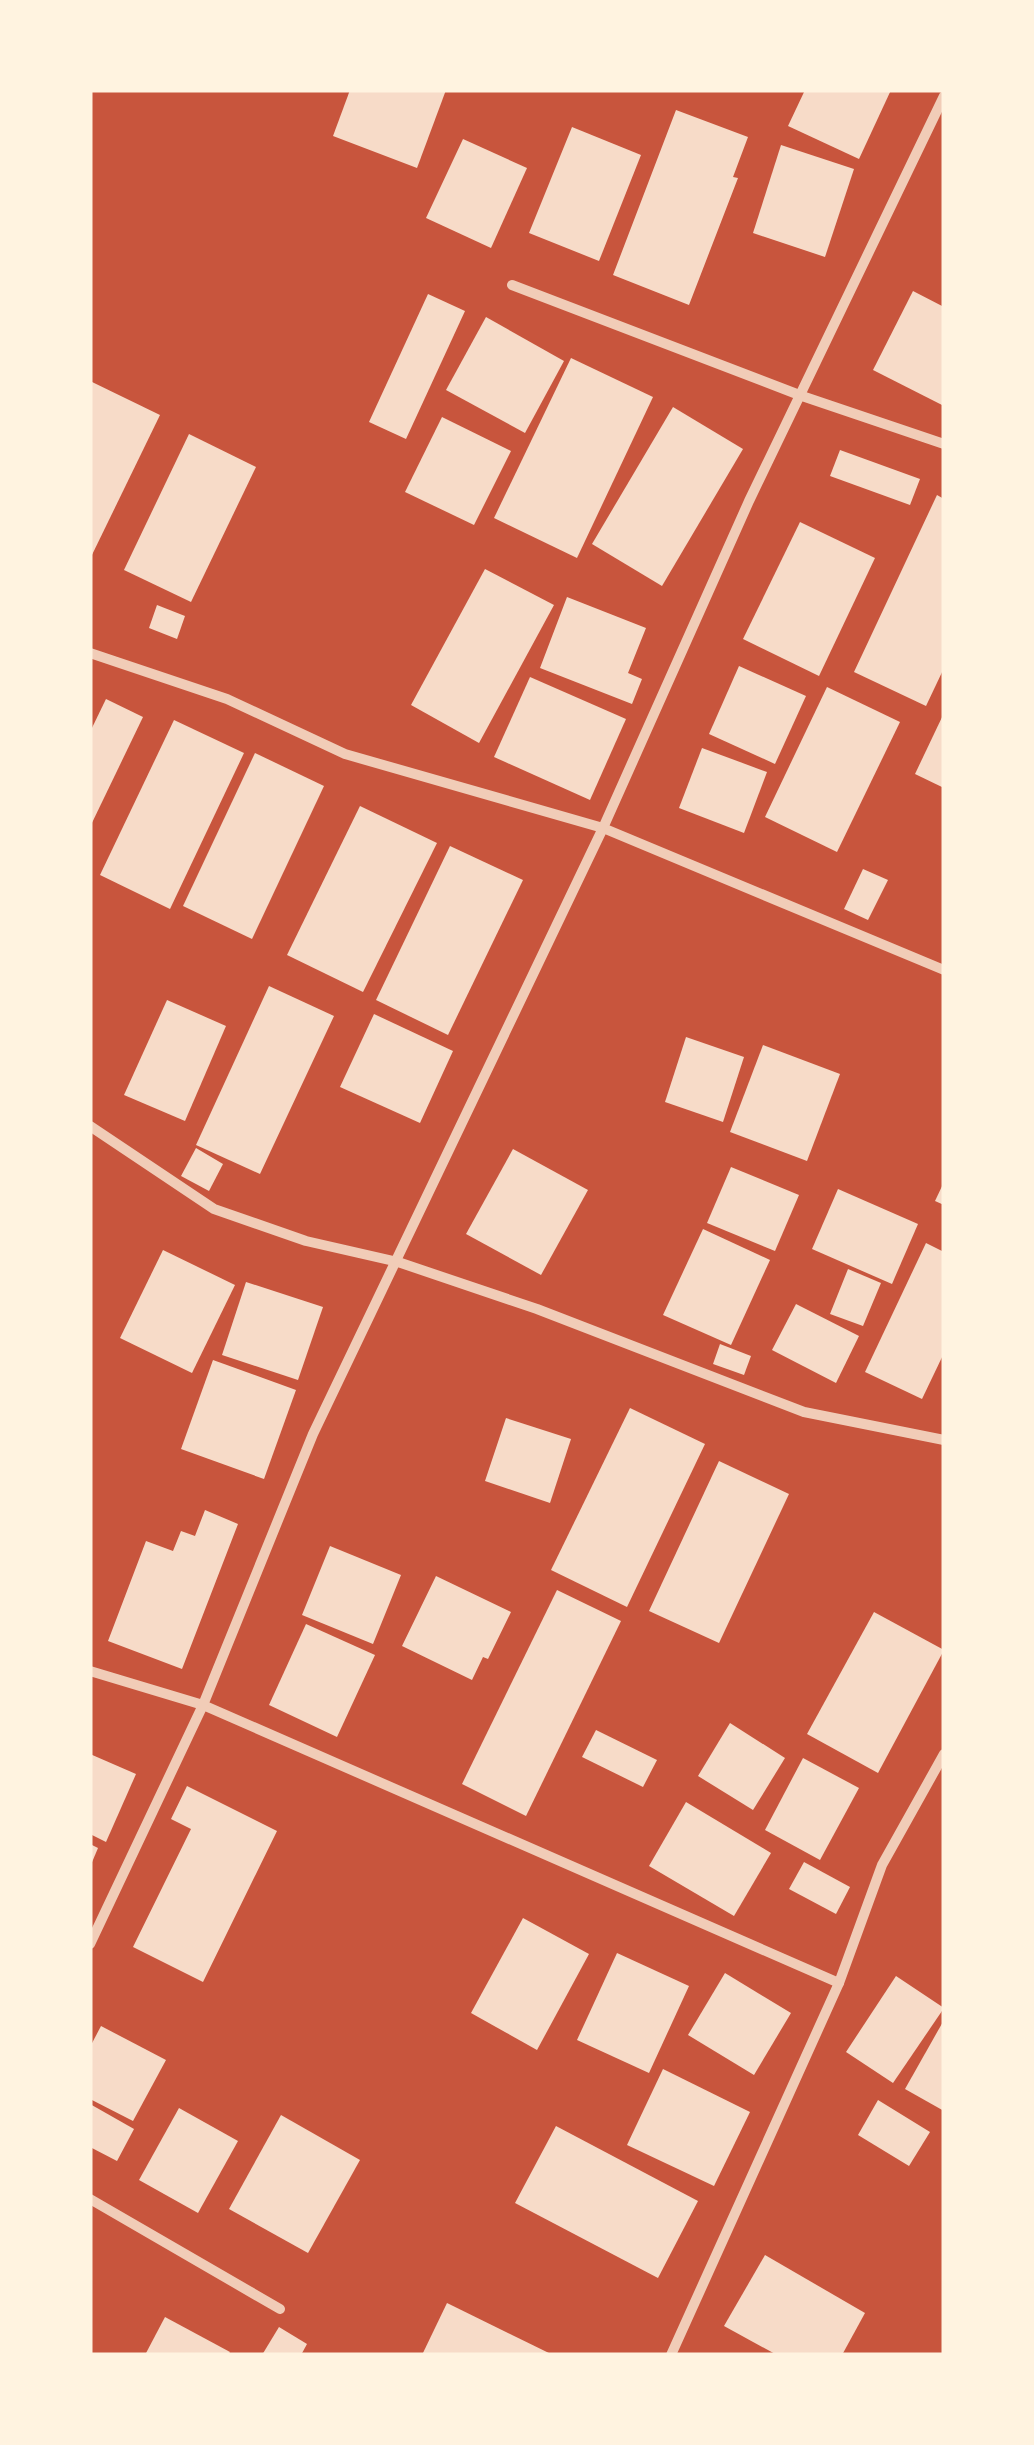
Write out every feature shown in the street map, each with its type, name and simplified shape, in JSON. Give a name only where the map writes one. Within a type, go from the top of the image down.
[{"type":"street","points":[[90,1944],[203,1705],[313,1434],[603,828],[749,501],[944,96]]},
{"type":"street","points":[[512,285],[802,396],[944,444]]},
{"type":"street","points":[[90,653],[227,700],[345,754],[603,828],[944,970]]},
{"type":"street","points":[[90,1126],[214,1209],[306,1241],[398,1262],[537,1310],[804,1412],[944,1440]]},
{"type":"street","points":[[90,1671],[203,1705],[839,1982]]},
{"type":"street","points":[[671,2355],[839,1982],[882,1865],[944,1754]]},
{"type":"street","points":[[90,2199],[280,2308]]},
{"type":"building","points":[[350,90],[446,90],[417,168],[333,136]]},
{"type":"building","points":[[805,90],[891,90],[859,159],[788,126]]},
{"type":"building","points":[[676,110],[748,137],[733,177],[738,178],[689,305],[613,275]]},
{"type":"building","points":[[572,127],[641,155],[599,261],[529,233]]},
{"type":"building","points":[[463,139],[527,168],[491,248],[426,218]]},
{"type":"building","points":[[781,145],[854,169],[825,257],[753,233]]},
{"type":"building","points":[[913,291],[944,307],[944,406],[873,370]]},
{"type":"building","points":[[428,294],[465,311],[406,439],[369,422]]},
{"type":"building","points":[[486,317],[564,361],[525,433],[446,390]]},
{"type":"building","points":[[571,358],[653,397],[577,558],[494,518]]},
{"type":"building","points":[[90,381],[160,415],[90,559]]},
{"type":"building","points":[[673,407],[743,449],[662,586],[592,544]]},
{"type":"building","points":[[442,417],[511,451],[474,525],[405,492]]},
{"type":"building","points":[[189,434],[256,467],[191,602],[124,570]]},
{"type":"building","points":[[840,450],[920,479],[910,505],[830,476]]},
{"type":"building","points":[[937,495],[944,499],[944,668],[926,706],[854,672]]},
{"type":"building","points":[[800,522],[875,558],[819,676],[743,639]]},
{"type":"building","points":[[485,569],[554,605],[479,743],[411,705]]},
{"type":"building","points":[[567,597],[646,628],[628,673],[642,679],[632,704],[540,668]]},
{"type":"building","points":[[157,605],[185,616],[177,639],[149,628]]},
{"type":"building","points":[[739,666],[806,696],[775,764],[709,734]]},
{"type":"building","points":[[530,677],[626,719],[590,800],[494,757]]},
{"type":"building","points":[[827,687],[900,722],[837,852],[765,817]]},
{"type":"building","points":[[106,699],[143,717],[90,827],[90,732]]},
{"type":"building","points":[[944,713],[944,788],[915,774]]},
{"type":"building","points":[[174,720],[244,753],[170,909],[100,875]]},
{"type":"building","points":[[702,748],[767,772],[744,833],[679,808]]},
{"type":"building","points":[[255,753],[324,786],[252,939],[183,906]]},
{"type":"building","points":[[360,806],[437,843],[363,992],[287,955]]},
{"type":"building","points":[[450,846],[523,880],[448,1035],[376,1000]]},
{"type":"building","points":[[863,869],[888,880],[868,920],[844,909]]},
{"type":"building","points":[[269,986],[334,1016],[260,1174],[196,1145]]},
{"type":"building","points":[[167,1000],[226,1026],[185,1121],[124,1095]]},
{"type":"building","points":[[374,1014],[453,1051],[420,1123],[340,1087]]},
{"type":"building","points":[[686,1037],[744,1057],[723,1122],[665,1102]]},
{"type":"building","points":[[763,1045],[840,1074],[807,1161],[730,1132]]},
{"type":"building","points":[[196,1148],[223,1164],[209,1191],[181,1176]]},
{"type":"building","points":[[513,1149],[588,1190],[541,1275],[466,1234]]},
{"type":"building","points":[[731,1167],[799,1195],[775,1251],[707,1223]]},
{"type":"building","points":[[944,1182],[944,1205],[935,1201]]},
{"type":"building","points":[[838,1189],[918,1224],[892,1284],[812,1249]]},
{"type":"building","points":[[703,1229],[770,1260],[731,1345],[663,1315]]},
{"type":"building","points":[[926,1243],[944,1252],[944,1353],[922,1399],[865,1372]]},
{"type":"building","points":[[163,1250],[235,1285],[192,1373],[120,1338]]},
{"type":"building","points":[[848,1269],[881,1283],[863,1326],[830,1314]]},
{"type":"building","points":[[246,1282],[323,1307],[298,1380],[222,1355]]},
{"type":"building","points":[[796,1304],[859,1336],[836,1383],[772,1350]]},
{"type":"building","points":[[720,1344],[751,1356],[744,1375],[713,1364]]},
{"type":"building","points":[[213,1360],[296,1390],[264,1479],[181,1449]]},
{"type":"building","points":[[630,1408],[705,1444],[627,1607],[551,1570]]},
{"type":"building","points":[[506,1418],[571,1439],[550,1503],[485,1481]]},
{"type":"building","points":[[719,1461],[789,1494],[719,1643],[649,1611]]},
{"type":"building","points":[[205,1510],[238,1524],[182,1669],[108,1641],[146,1541],[173,1551],[181,1531],[195,1536]]},
{"type":"building","points":[[330,1546],[401,1575],[373,1644],[302,1615]]},
{"type":"building","points":[[436,1576],[511,1612],[488,1659],[483,1657],[472,1680],[402,1646]]},
{"type":"building","points":[[557,1590],[621,1621],[526,1816],[462,1784]]},
{"type":"building","points":[[874,1612],[944,1650],[878,1773],[807,1734]]},
{"type":"building","points":[[306,1624],[375,1655],[337,1737],[269,1705]]},
{"type":"building","points":[[730,1723],[785,1758],[753,1810],[698,1776]]},
{"type":"building","points":[[596,1730],[657,1760],[643,1787],[582,1757]]},
{"type":"building","points":[[90,1754],[136,1774],[106,1842],[90,1834]]},
{"type":"building","points":[[803,1758],[859,1788],[820,1860],[765,1830]]},
{"type":"building","points":[[187,1786],[277,1831],[203,1982],[133,1947],[191,1829],[171,1819]]},
{"type":"building","points":[[686,1802],[771,1853],[734,1916],[649,1866]]},
{"type":"building","points":[[90,1844],[98,1848],[90,1867]]},
{"type":"building","points":[[804,1862],[850,1887],[836,1914],[789,1889]]},
{"type":"building","points":[[523,1918],[589,1954],[537,2050],[471,2013]]},
{"type":"building","points":[[617,1953],[689,1986],[649,2073],[577,2040]]},
{"type":"building","points":[[725,1973],[791,2013],[754,2075],[688,2035]]},
{"type":"building","points":[[896,1976],[944,2008],[893,2083],[846,2052]]},
{"type":"building","points":[[944,2020],[944,2111],[905,2089]]},
{"type":"building","points":[[101,2026],[166,2060],[133,2121],[90,2099],[90,2047]]},
{"type":"building","points":[[663,2069],[750,2112],[714,2186],[627,2145]]},
{"type":"building","points":[[878,2100],[930,2132],[909,2166],[858,2135]]},
{"type":"building","points":[[90,2104],[134,2129],[117,2161],[90,2147]]},
{"type":"building","points":[[179,2108],[238,2141],[198,2213],[139,2180]]},
{"type":"building","points":[[281,2115],[360,2160],[308,2253],[229,2209]]},
{"type":"building","points":[[556,2126],[698,2201],[658,2278],[515,2203]]},
{"type":"building","points":[[765,2255],[865,2313],[842,2355],[777,2355],[724,2326]]},
{"type":"building","points":[[447,2303],[553,2355],[422,2355]]},
{"type":"building","points":[[165,2317],[230,2352],[145,2355]]},
{"type":"building","points":[[279,2327],[307,2344],[301,2355],[262,2355]]}]
